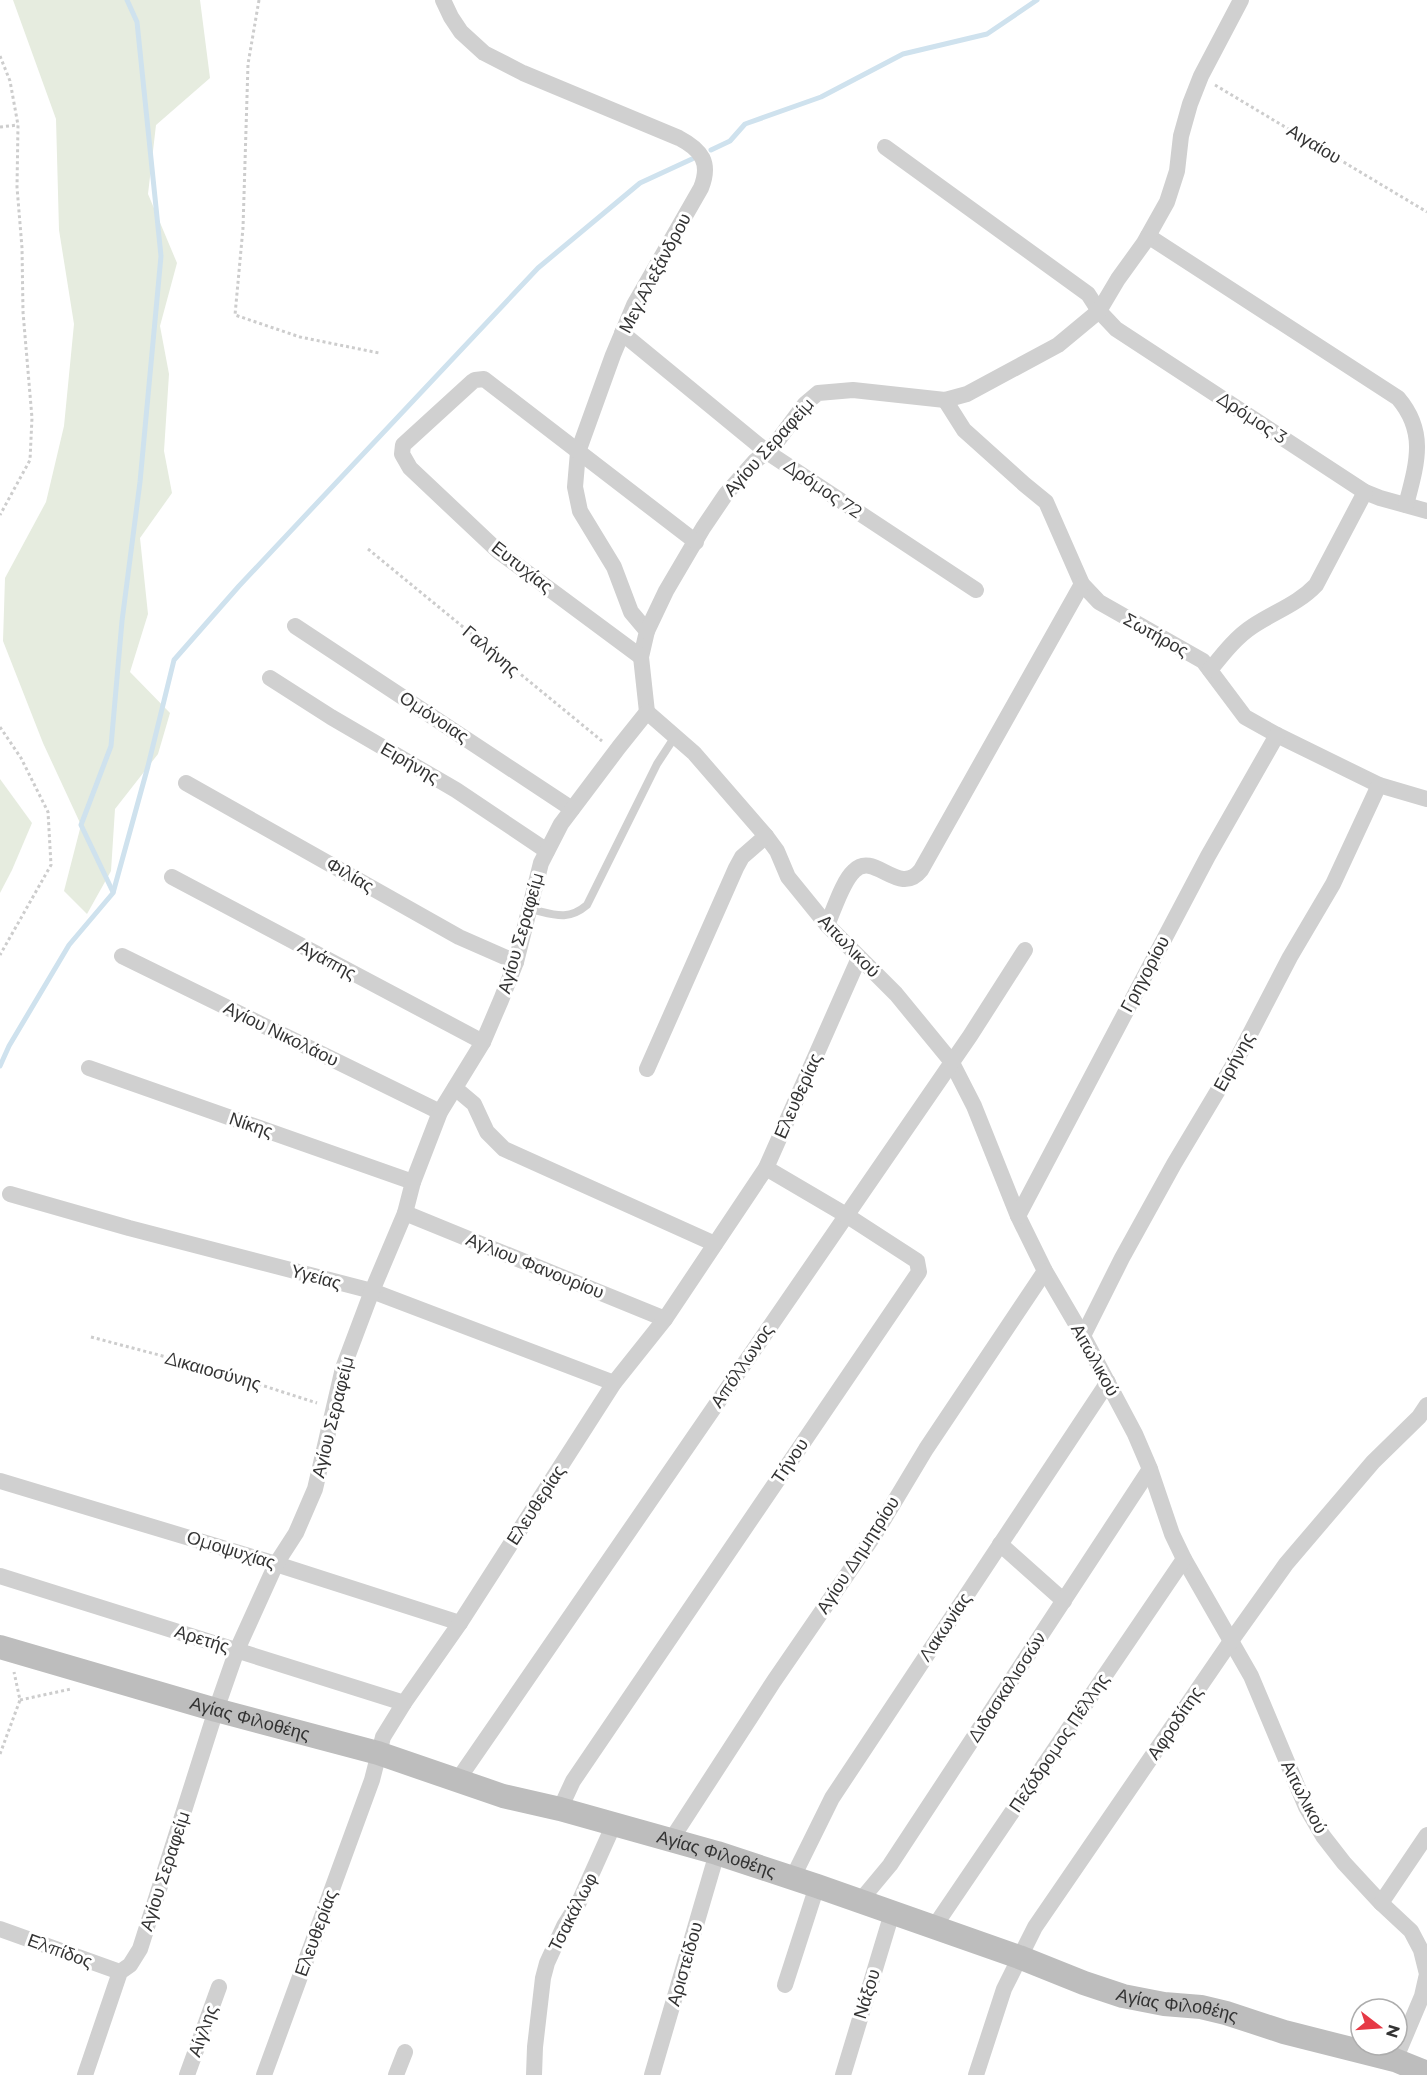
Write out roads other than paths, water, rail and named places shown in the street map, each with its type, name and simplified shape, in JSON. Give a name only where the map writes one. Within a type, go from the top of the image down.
[{"type":"street","name":"Μεγ.Αλεξάνδρου","points":[[443,0],[461,32],[484,53],[523,73],[679,138],[696,148],[706,170],[701,188],[634,305],[578,452],[575,487],[580,511],[614,567],[631,612],[647,631]]},
{"type":"street","name":"Αγίου Σεραφείμ","points":[[647,631],[666,591],[726,494],[755,461],[774,447],[805,404],[818,393],[853,390],[945,400],[967,394],[1058,345],[1096,305],[1148,236],[1167,202],[1177,171],[1181,136],[1190,104],[1201,76],[1241,0]]},
{"type":"street","name":"Δρόμος 3","points":[[885,147],[1096,305],[1116,329],[1365,492],[1427,511]]},
{"type":"street","points":[[1148,236],[1398,398],[1410,409],[1418,423],[1421,438],[1406,505]]},
{"type":"street","name":"Δρόμος 72","points":[[622,333],[767,452],[976,590]]},
{"type":"street","name":"Ευτυχίας","points":[[578,452],[489,381],[480,379],[472,382],[406,441],[402,449],[402,454],[410,468],[498,551],[642,657]]},
{"type":"street","name":"Σωτήρος","points":[[945,400],[964,430],[1046,502],[1082,584],[1099,602],[1203,661],[1245,717],[1379,785],[1427,800]]},
{"type":"street","points":[[578,452],[696,542]]},
{"type":"street","points":[[1210,670],[1240,636],[1254,625],[1306,595],[1316,585],[1365,492]]},
{"type":"street","points":[[827,925],[849,876],[857,868],[868,866],[902,879],[913,878],[921,870],[1082,584]]},
{"type":"street","name":"Ομόνοιας","points":[[295,626],[572,809]]},
{"type":"street","points":[[647,631],[642,657],[647,712]]},
{"type":"street","name":"Ειρήνης","points":[[270,678],[331,717],[456,790],[547,851]]},
{"type":"street","name":"Αγίου Σεραφείμ","points":[[85,2075],[120,1972],[135,1958],[140,1949],[237,1650],[276,1564],[296,1533],[315,1489],[343,1368],[405,1213],[413,1182],[440,1112],[483,1042],[516,962],[541,863],[561,824],[647,712]]},
{"type":"street","name":"Αιτωλικού","points":[[647,712],[694,753],[766,836],[777,851],[788,877],[827,925],[897,994],[951,1061],[974,1106],[1018,1216],[1045,1271],[1108,1382],[1150,1469],[1172,1534],[1184,1559],[1251,1676],[1306,1807],[1323,1836],[1381,1904],[1411,1931],[1421,1950],[1427,1974],[1422,1995],[1395,2060]]},
{"type":"street","name":"Γρηγορίου","points":[[1018,1216],[1202,867],[1277,735]]},
{"type":"street","name":"Φιλίας","points":[[186,783],[459,937],[516,962]]},
{"type":"street","name":"Ειρήνης","points":[[1083,1335],[1174,1164],[1238,1057],[1290,957],[1333,884],[1379,785]]},
{"type":"street","points":[[647,1069],[736,868],[742,857],[766,836]]},
{"type":"street","name":"Αγάπης","points":[[172,878],[483,1042]]},
{"type":"street","name":"Απόλλωνος","points":[[458,1781],[970,1036],[1025,950]]},
{"type":"street","name":"Αγίου Νικολάου","points":[[122,956],[440,1112]]},
{"type":"street","name":"Ελευθερίας","points":[[264,2075],[372,1780],[383,1737],[460,1623],[614,1383],[665,1319],[766,1168],[859,958]]},
{"type":"street","name":"Νίκης","points":[[89,1068],[413,1182]]},
{"type":"street","points":[[455,1088],[474,1104],[487,1132],[504,1149],[715,1244]]},
{"type":"street","name":"Τήνου","points":[[560,1809],[573,1781],[919,1272],[917,1262],[846,1215],[766,1168]]},
{"type":"street","name":"Υγείας","points":[[10,1194],[129,1228],[372,1291],[614,1383]]},
{"type":"street","name":"Αγλιου Φανουρίου","points":[[405,1213],[665,1319]]},
{"type":"street","name":"Αγίου Δημητρίου","points":[[672,1840],[774,1681],[875,1534],[926,1449],[1045,1271]]},
{"type":"street","name":"Λακωνίας","points":[[792,1878],[832,1798],[1108,1382]]},
{"type":"street","name":"Αφροδίτης","points":[[976,2075],[1004,1989],[1035,1927],[1286,1564],[1373,1462],[1419,1417],[1427,1405]]},
{"type":"street","name":"Διδασκαλισσών","points":[[860,1901],[890,1865],[1150,1469]]},
{"type":"street","name":"Ομοψυχίας","points":[[0,1480],[460,1623]]},
{"type":"street","points":[[1000,1544],[1064,1600]]},
{"type":"street","name":"Πεζόδρομος Πέλλης","points":[[934,1927],[1184,1559]]},
{"type":"street","name":"Αρετής","points":[[0,1576],[404,1703]]},
{"type":"street","name":"Αγίας Φιλοθέης","points":[[0,1647],[216,1710],[378,1753],[503,1796],[672,1840],[817,1886],[1123,1996],[1164,2004],[1210,2009],[1284,2032],[1395,2060],[1427,2073]]},
{"type":"street","name":"Τσακάλωφ","points":[[534,2075],[543,1978],[547,1963],[564,1926],[579,1902],[614,1824]]},
{"type":"street","points":[[1381,1904],[1427,1835]]},
{"type":"street","name":"Αριστείδου","points":[[652,2075],[717,1854]]},
{"type":"street","points":[[785,1985],[817,1886]]},
{"type":"street","name":"Νάξου","points":[[843,2075],[892,1913]]},
{"type":"street","name":"Ελπίδος","points":[[0,1929],[120,1972]]},
{"type":"street","name":"Αίγλης","points":[[187,2075],[219,1987]]},
{"type":"street","points":[[396,2075],[405,2052]]},
{"type":"lane","points":[[530,909],[566,916],[573,915],[587,905],[657,764],[676,735]]},
{"type":"waterway","points":[[113,892],[81,825],[111,746],[122,621],[140,482],[161,256],[137,22],[127,0]]},
{"type":"waterway","points":[[711,150],[730,141],[745,124],[821,97],[903,54],[987,34],[1037,0]]},
{"type":"waterway","points":[[0,1066],[9,1046],[69,945],[113,893],[174,660],[239,586],[538,268],[640,183],[692,159]]}]
